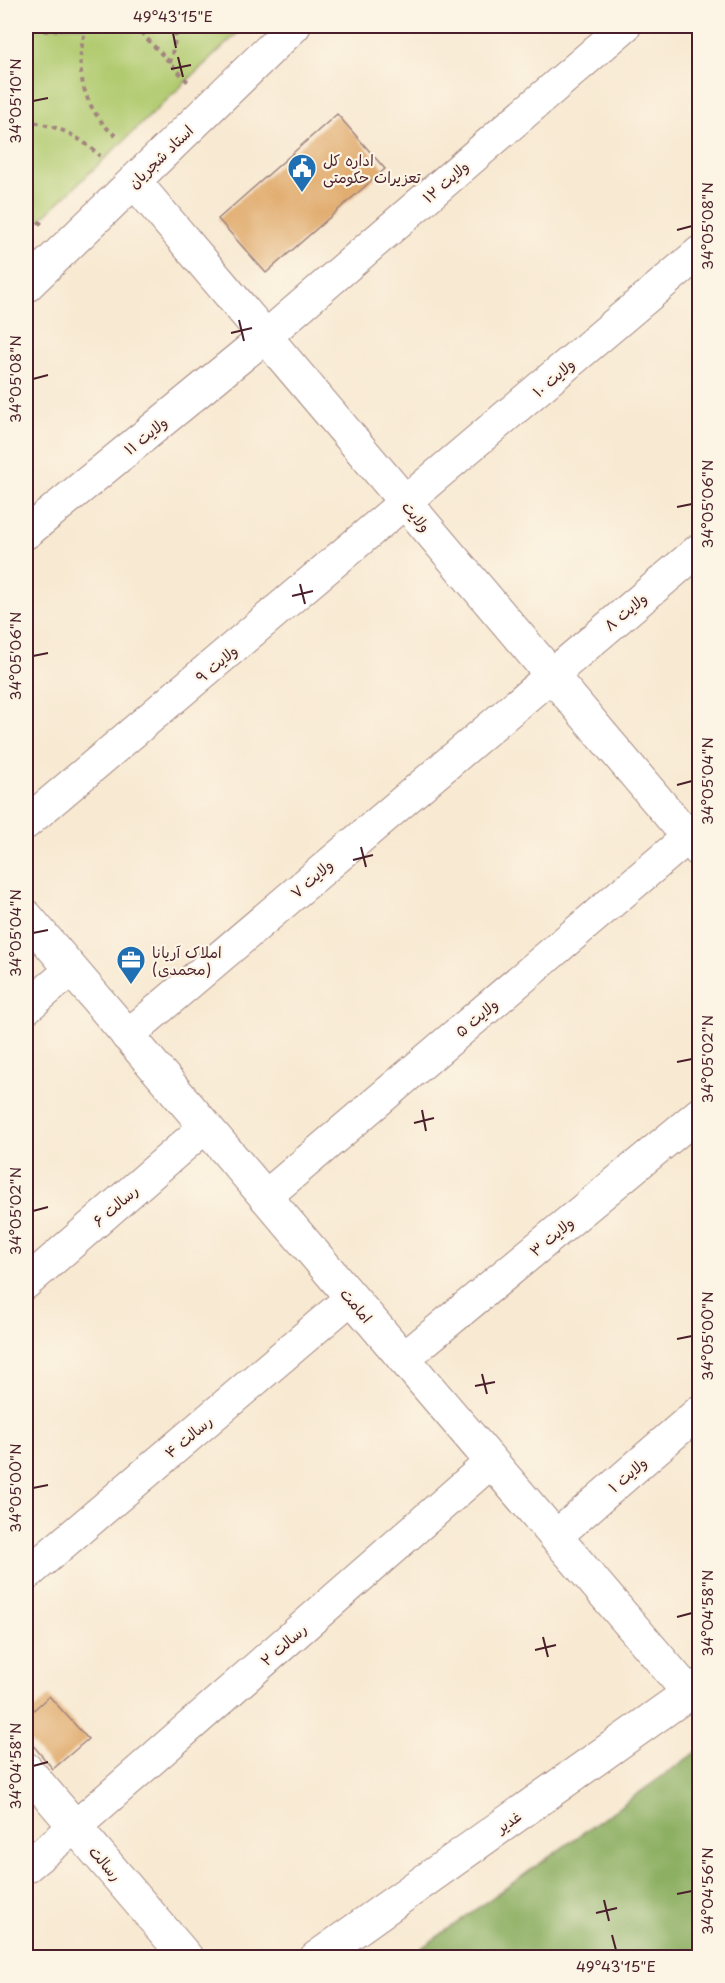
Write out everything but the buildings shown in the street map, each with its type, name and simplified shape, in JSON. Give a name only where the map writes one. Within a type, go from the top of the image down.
[{"type":"street","name":"استاد شجریان","points":[[26,286],[294,26]]},
{"type":"street","name":"ولایت ۱۲","points":[[265,337],[625,26]]},
{"type":"street","name":"ولایت","points":[[134,181],[550,674],[696,839]]},
{"type":"street","name":"ولایت ۱۰","points":[[406,503],[699,252]]},
{"type":"street","name":"ولایت ۱۱","points":[[26,533],[265,337]]},
{"type":"street","name":"ولایت ۹","points":[[26,823],[406,503]]},
{"type":"street","name":"ولایت ۸","points":[[550,674],[699,549]]},
{"type":"street","name":"ولایت ۷","points":[[127,1036],[550,674]]},
{"type":"street","name":"ولایت ۵","points":[[265,1197],[696,839]]},
{"type":"street","name":"امامت","points":[[26,916],[555,1537],[694,1689]]},
{"type":"street","points":[[26,1008],[71,970]]},
{"type":"street","name":"ولایت ۳","points":[[403,1359],[699,1113]]},
{"type":"street","name":"رسالت ۶","points":[[26,1283],[205,1127]]},
{"type":"street","name":"رسالت ۴","points":[[26,1575],[351,1298]]},
{"type":"street","name":"ولایت ۱","points":[[555,1537],[699,1411]]},
{"type":"street","name":"رسالت ۲","points":[[26,1867],[75,1827],[491,1462]]},
{"type":"street","name":"غدیر","points":[[316,1958],[694,1689]]},
{"type":"street","name":"رسالت","points":[[26,1769],[187,1958]]},
{"type":"path","points":[[26,27],[47,31],[81,26]]},
{"type":"path","points":[[87,26],[79,56],[83,90],[98,119],[118,138]]},
{"type":"path","points":[[135,26],[210,107]]},
{"type":"path","points":[[170,63],[178,26]]},
{"type":"path","points":[[26,121],[62,129],[77,136],[100,156]]},
{"type":"green space","points":[[26,26],[245,26],[26,233]]},
{"type":"green space","points":[[699,1750],[699,1957],[409,1957]]},
{"type":"place","name":"اداره کل تعزیرات حکومتی","points":[[302,194]]},
{"type":"place","name":"املاک آریانا (محمدی)","points":[[131,986]]}]
